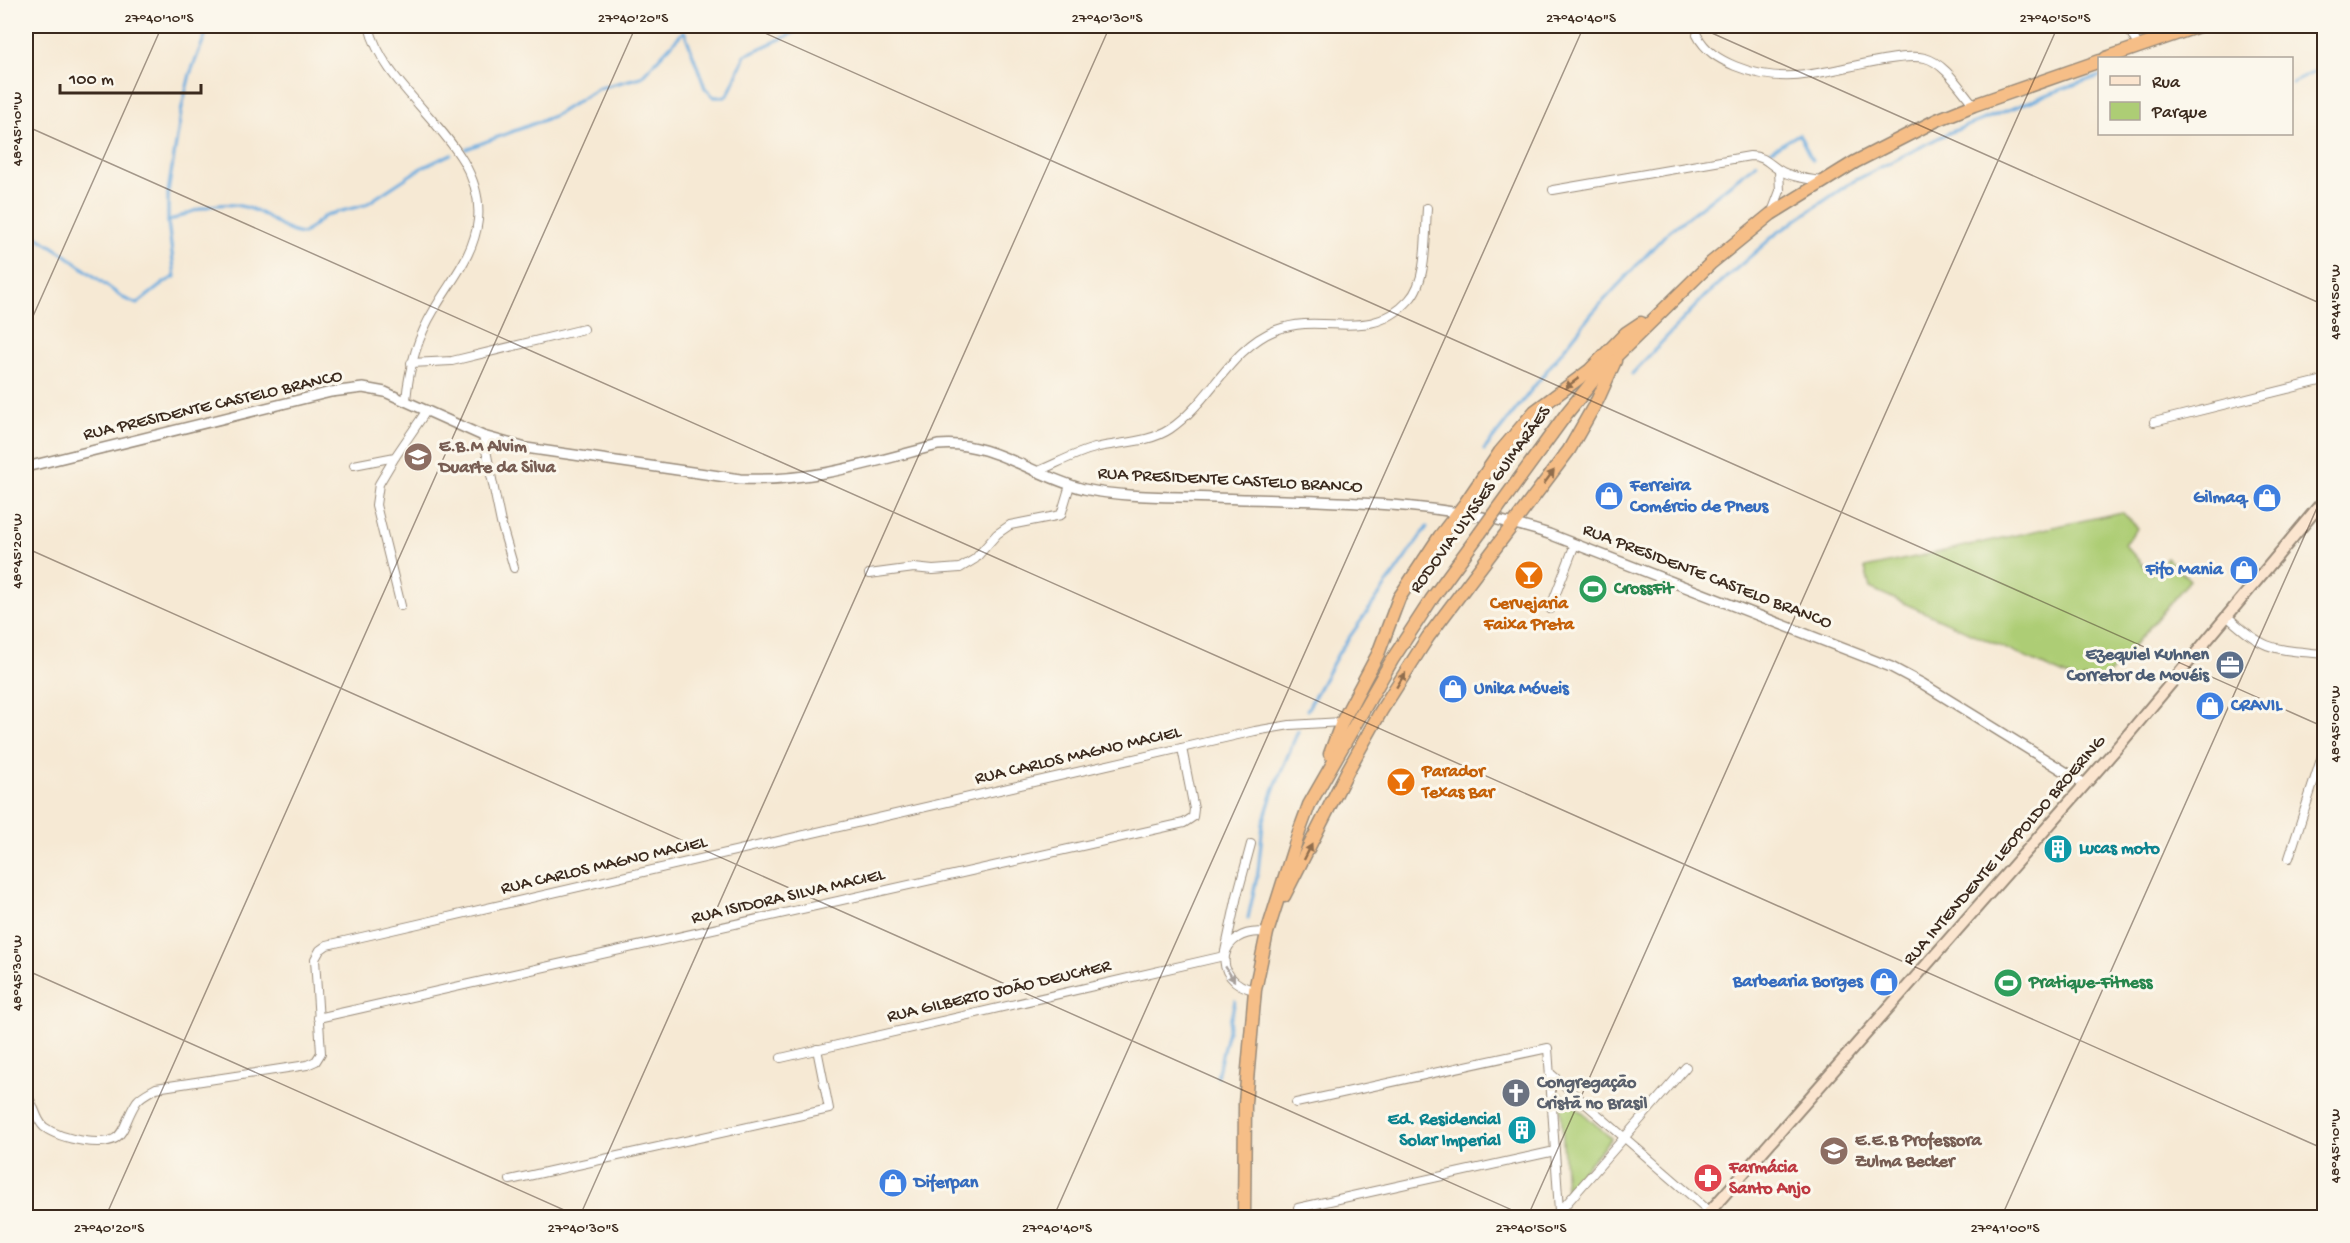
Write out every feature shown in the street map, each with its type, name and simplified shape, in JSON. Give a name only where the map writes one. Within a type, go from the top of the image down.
[{"type":"highway","points":[[2109,57],[2199,26]]},
{"type":"highway","name":"RODOVIA ULYSSES GUIMARÃES","points":[[1244,1218],[1245,1103],[1255,990],[1268,928],[1309,805],[1392,660],[1431,600],[1567,412],[1619,352],[1712,263],[1771,214],[1822,181],[1892,141],[1974,105],[2098,62]]},
{"type":"highway","points":[[1309,805],[1342,722],[1378,654],[1399,598],[1500,452],[1535,411],[1590,370],[1626,333],[1666,307]]},
{"type":"highway","points":[[1268,928],[1348,770],[1381,711],[1428,637],[1577,438],[1619,352]]},
{"type":"main road","name":"RUA INTENDENTE LEOPOLDO BROERING","points":[[1707,1214],[2085,784],[2325,500]]},
{"type":"street","points":[[369,26],[378,52],[389,69],[443,130],[459,155],[472,180],[478,212],[476,231],[469,254],[423,329],[411,363],[406,400]]},
{"type":"street","points":[[2127,26],[2139,47]]},
{"type":"street","points":[[1697,35],[1709,51],[1724,62],[1760,75],[1780,78],[1816,74],[1887,59],[1924,58],[1944,71],[1974,105]]},
{"type":"street","points":[[1552,190],[1750,156],[1766,159],[1779,170],[1822,181]]},
{"type":"street","points":[[1771,214],[1780,191],[1779,170]]},
{"type":"street","points":[[1036,472],[1086,451],[1147,438],[1168,430],[1187,414],[1261,337],[1277,329],[1315,323],[1371,324],[1387,319],[1408,302],[1419,283],[1427,208]]},
{"type":"street","points":[[411,363],[452,361],[584,329]]},
{"type":"street","points":[[2154,422],[2325,380]]},
{"type":"street","name":"RUA PRESIDENTE CASTELO BRANCO","points":[[26,467],[332,392],[374,389],[406,400],[483,436],[526,448],[740,479],[776,480],[809,477],[953,443],[981,448],[1070,485],[1115,494],[1329,502],[1458,514],[1514,523],[1575,544],[1891,667],[1923,684],[2085,784]]},
{"type":"street","points":[[401,606],[376,505],[379,484],[427,410]]},
{"type":"street","points":[[483,436],[501,523],[514,568]]},
{"type":"street","points":[[354,465],[395,457]]},
{"type":"street","points":[[869,574],[914,568],[949,570],[960,568],[975,559],[997,534],[1010,525],[1061,515],[1070,485]]},
{"type":"street","points":[[1550,609],[1575,544]]},
{"type":"street","points":[[2228,617],[2257,641],[2273,649],[2325,654]]},
{"type":"street","name":"RUA CARLOS MAGNO MACIEL","points":[[26,1095],[32,1102],[42,1125],[52,1132],[88,1141],[113,1140],[125,1129],[137,1102],[144,1094],[156,1088],[307,1065],[316,1061],[321,1053],[315,958],[327,945],[1182,748],[1290,725],[1342,722]]},
{"type":"street","name":"RUA ISIDORA SILVA MACIEL","points":[[318,1018],[1184,823],[1193,817],[1194,809],[1182,748]]},
{"type":"street","points":[[2289,858],[2325,750]]},
{"type":"street","points":[[1251,844],[1224,956],[1227,974],[1236,983],[1255,990]]},
{"type":"street","points":[[1224,956],[1235,938],[1244,933],[1268,928]]},
{"type":"street","name":"RUA GILBERTO JOÃO DEUCHER","points":[[781,1058],[1224,956]]},
{"type":"street","points":[[1296,1103],[1548,1048],[1557,1214]]},
{"type":"street","points":[[510,1180],[829,1109],[817,1049]]},
{"type":"street","points":[[1557,1214],[1686,1067]]},
{"type":"street","points":[[1550,1073],[1624,1137],[1707,1214]]},
{"type":"street","points":[[1298,1208],[1555,1151]]},
{"type":"green space","points":[[2122,512],[2138,528],[2124,544],[2151,574],[2167,558],[2190,580],[2098,687],[2084,678],[2080,682],[1870,588],[1865,568]]},
{"type":"green space","points":[[1560,1093],[1611,1138],[1566,1190]]},
{"type":"waterway","points":[[26,230],[63,253],[123,298],[137,304],[175,277],[168,222],[168,192],[182,107],[190,74],[209,26]]},
{"type":"waterway","points":[[466,149],[554,116],[599,88],[641,77],[683,32],[705,88],[714,97],[725,97],[729,93],[745,55],[794,33],[803,26]]},
{"type":"waterway","points":[[2293,82],[2324,67]]},
{"type":"waterway","points":[[1632,374],[1704,297],[1776,234],[1850,183],[1946,134],[2098,77]]},
{"type":"waterway","points":[[1770,151],[1799,134],[1812,160]]},
{"type":"waterway","points":[[168,222],[192,211],[228,204],[253,210],[288,230],[303,234],[326,215],[365,205],[421,168],[451,154]]},
{"type":"waterway","points":[[1484,450],[1593,312],[1666,234],[1757,163]]},
{"type":"waterway","points":[[1307,710],[1339,652],[1427,527]]},
{"type":"waterway","points":[[1248,918],[1258,872],[1263,823],[1273,791],[1298,731]]},
{"type":"waterway","points":[[1217,1076],[1235,1001]]},
{"type":"place","name":"E.B.M Alvim Duarte da Silva","points":[[418,457]]},
{"type":"place","name":"Ferreira Comércio de Pneus","points":[[1609,496]]},
{"type":"place","name":"Gilmaq","points":[[2267,498]]},
{"type":"place","name":"Fifo Mania","points":[[2244,570]]},
{"type":"place","name":"Cervejaria Faixa Preta","points":[[1529,575]]},
{"type":"place","name":"CrossFit","points":[[1593,589]]},
{"type":"place","name":"Ezequiel Kuhnen Corretor de Movéis","points":[[2230,665]]},
{"type":"place","name":"Unika Móveis","points":[[1453,689]]},
{"type":"place","name":"CRAVIL","points":[[2210,706]]},
{"type":"place","name":"Parador Texas Bar","points":[[1401,782]]},
{"type":"place","name":"Lucas moto","points":[[2058,849]]},
{"type":"place","name":"Barbearia Borges","points":[[1884,982]]},
{"type":"place","name":"Pratique-Fitness","points":[[2008,983]]},
{"type":"place","name":"Congregação Cristã no Brasil","points":[[1516,1093]]},
{"type":"place","name":"Ed. Residencial Solar Imperial","points":[[1522,1130]]},
{"type":"place","name":"E.E.B Professora Zulma Becker","points":[[1834,1151]]},
{"type":"place","name":"Farmácia Santo Anjo","points":[[1708,1178]]},
{"type":"place","name":"Diferpan","points":[[893,1183]]}]
